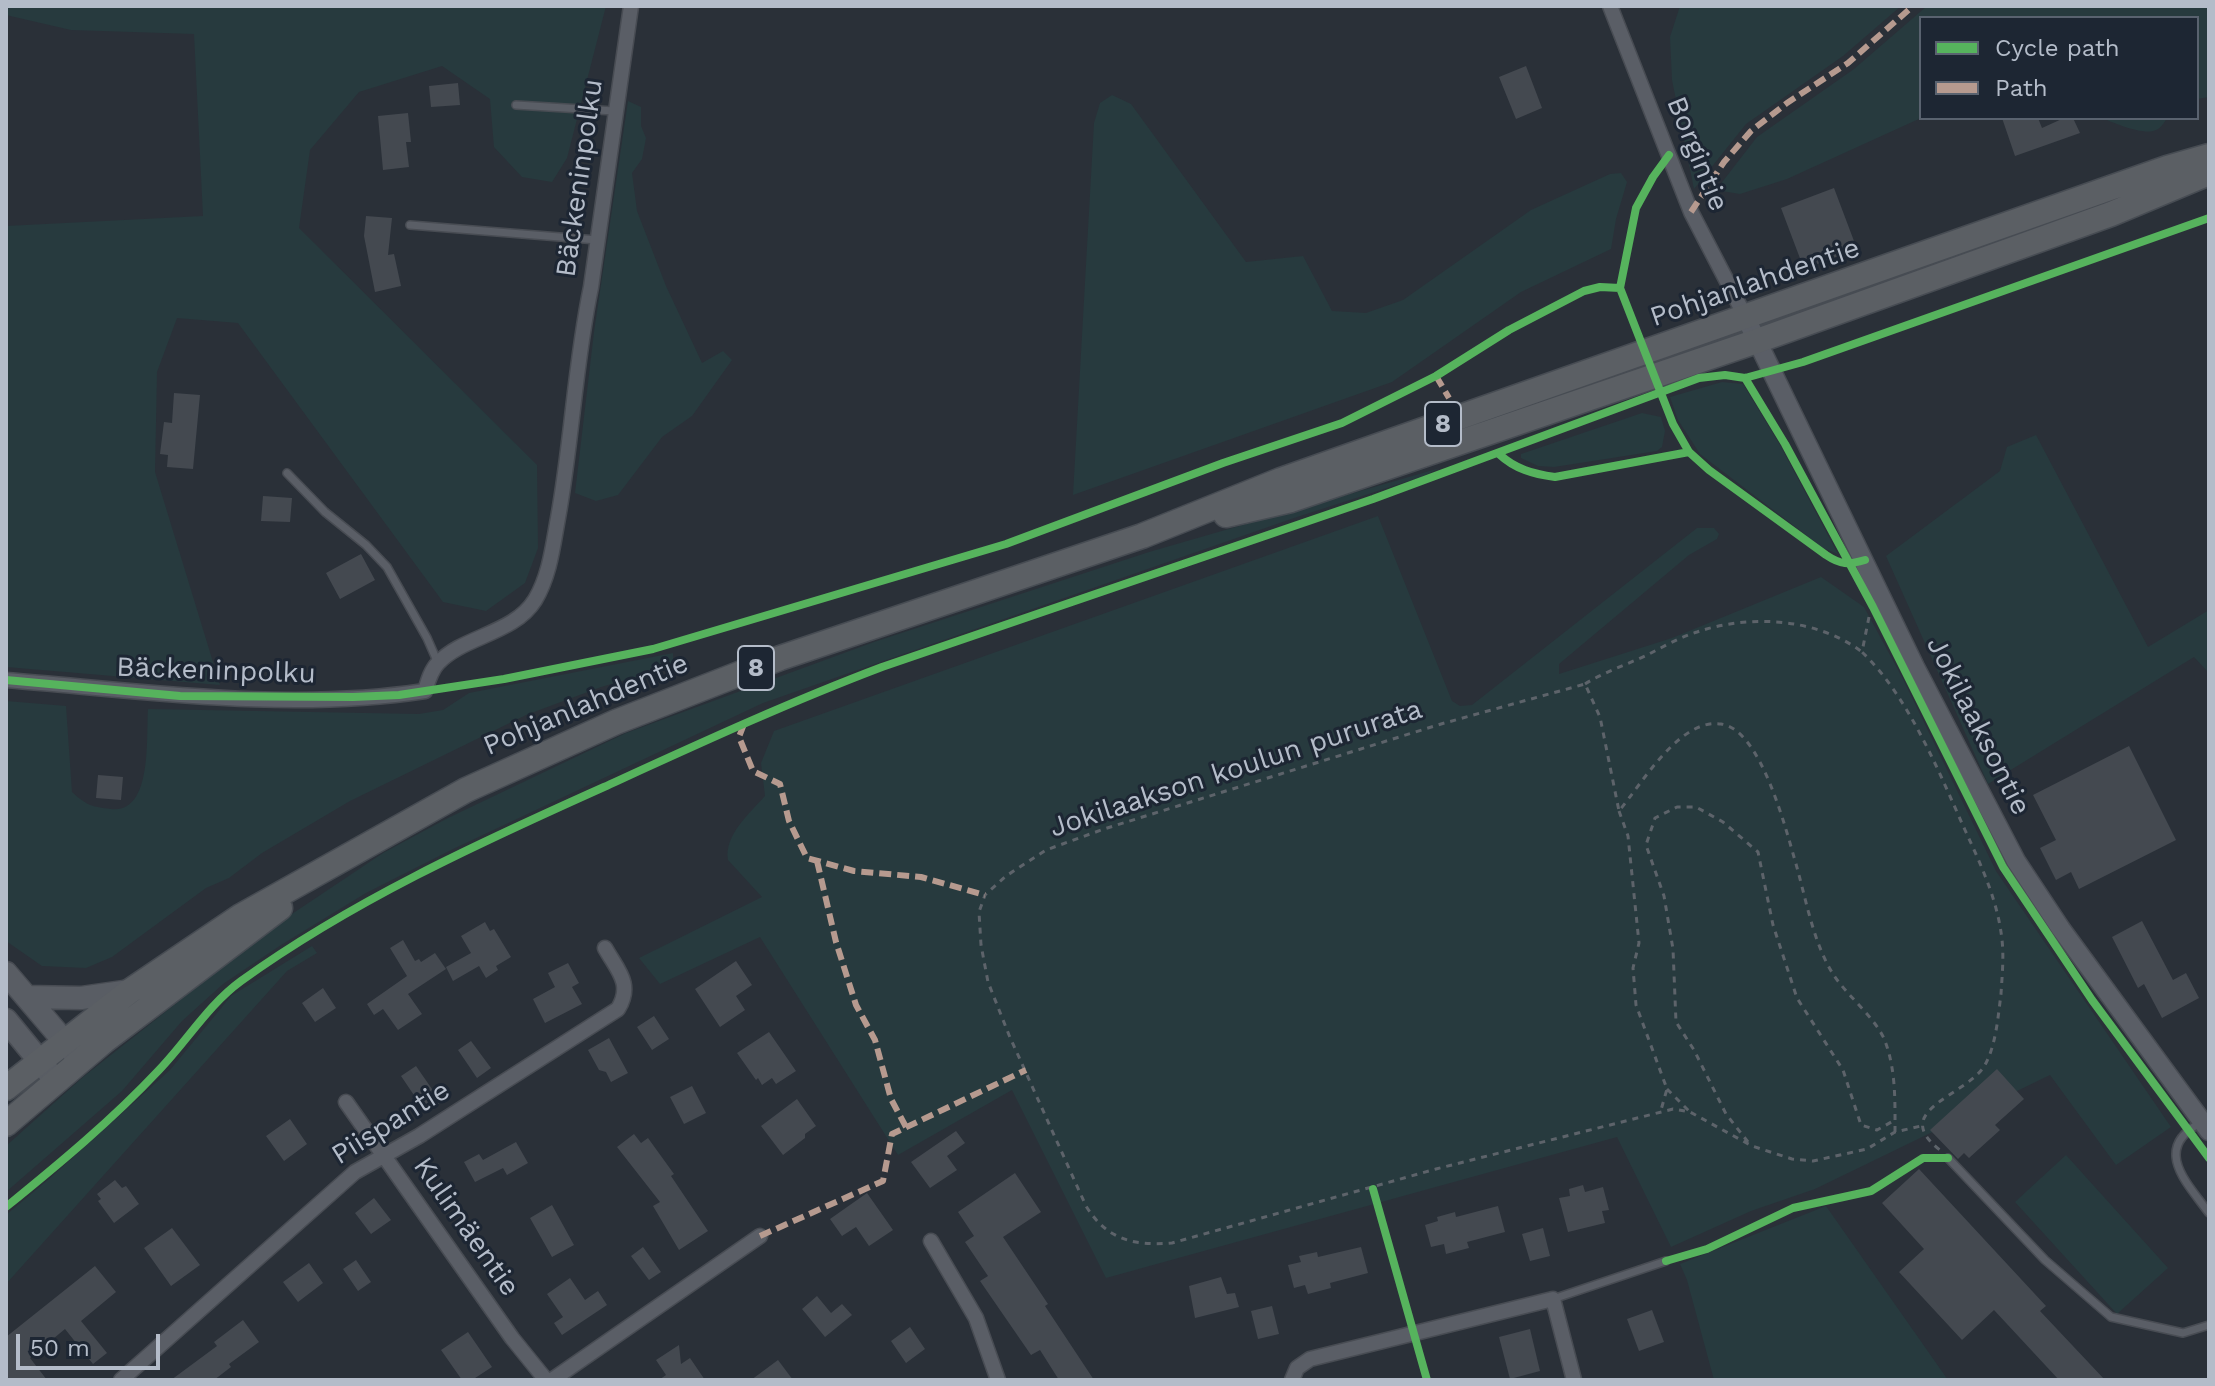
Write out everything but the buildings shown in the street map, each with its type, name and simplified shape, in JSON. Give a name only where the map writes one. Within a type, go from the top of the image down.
[{"type":"highway","name":"Pohjanlahdentie","points":[[39,1060],[130,991],[241,916],[466,790],[616,722],[780,658],[1142,536],[1281,480],[2154,172],[2209,156]]},
{"type":"highway","name":"Pohjanlahdentie","points":[[1142,536],[1291,500],[1757,341],[2111,214],[2209,173]]},
{"type":"highway","name":"Pohjanlahdentie","points":[[56,1081],[337,862]]},
{"type":"highway","name":"8","points":[[6,1088],[39,1060]]},
{"type":"highway","name":"8","points":[[6,1124],[56,1081]]},
{"type":"main road","points":[[6,973],[81,1060]]},
{"type":"main road","points":[[27,997],[81,998],[130,991]]},
{"type":"main road","points":[[6,1020],[56,1081]]},
{"type":"street","name":"Bäckeninpolku","points":[[6,680],[180,696],[353,697],[425,691],[438,663],[451,653],[504,627],[533,603],[552,555],[566,476],[581,343],[631,6]]},
{"type":"street","name":"Borgintie","points":[[1610,6],[1691,212],[1746,318]]},
{"type":"street","name":"Jokilaaksontie","points":[[1746,318],[1915,667],[2016,861],[2061,929],[2205,1126]]},
{"type":"street","name":"Piispantie","points":[[121,1380],[355,1172],[419,1136],[618,1009],[626,996],[624,982],[605,948]]},
{"type":"street","name":"Kulimäentie","points":[[346,1102],[512,1338],[549,1380]]},
{"type":"street","points":[[549,1380],[760,1236]]},
{"type":"street","points":[[931,1241],[976,1318],[998,1380]]},
{"type":"street","points":[[1292,1380],[1297,1368],[1310,1359],[1553,1299],[1574,1380]]},
{"type":"lane","points":[[516,105],[614,111]]},
{"type":"lane","points":[[410,225],[597,240]]},
{"type":"lane","points":[[287,473],[387,567],[438,663]]},
{"type":"lane","points":[[2205,1126],[2188,1129],[2175,1145],[2176,1160],[2184,1179],[2209,1213]]},
{"type":"lane","points":[[1948,1158],[2045,1260],[2111,1317],[2183,1333],[2209,1325]]},
{"type":"lane","points":[[1553,1299],[1666,1261]]},
{"type":"lane","points":[[2197,1328],[2197,1339]]},
{"type":"path","points":[[1872,611],[1880,620]]},
{"type":"path","points":[[1862,652],[1872,611]]},
{"type":"path","points":[[1585,684],[1600,717],[1619,811],[1628,836],[1639,943],[1633,968],[1636,1005],[1667,1089],[1690,1112]]},
{"type":"path","points":[[1619,811],[1667,749],[1687,732],[1703,724],[1723,724],[1739,732],[1764,768],[1779,808],[1824,959],[1852,1000],[1884,1038],[1895,1088],[1895,1132]]},
{"type":"path","points":[[1752,1146],[1726,1114],[1694,1050],[1676,1022],[1673,949],[1666,909],[1646,845],[1655,818],[1677,807],[1696,807],[1723,822],[1758,852],[1773,925],[1797,998],[1843,1070],[1861,1125],[1868,1130],[1877,1130],[1895,1120]]},
{"type":"path","points":[[1661,1111],[1667,1089]]},
{"type":"path","points":[[1921,1126],[1930,1142],[1948,1158]]},
{"type":"path","points":[[1936,1158],[1948,1158]]},
{"type":"path","points":[[1373,1189],[1377,1203]]},
{"type":"green space","points":[[6,6],[606,6],[567,158],[552,182],[522,177],[494,147],[490,99],[442,66],[359,92],[310,150],[299,228],[537,465],[538,548],[525,583],[486,611],[443,602],[238,323],[177,318],[157,372],[155,472],[220,685],[6,667],[6,226],[203,216],[194,34],[71,30],[6,15]]},
{"type":"green space","points":[[1680,6],[1901,6],[1843,56],[1746,124],[1694,189],[1672,80],[1670,37]]},
{"type":"green space","points":[[1927,6],[2209,6],[2209,97],[2199,99],[2199,16],[1919,16],[1919,119],[1787,179],[1740,194],[1716,190],[1757,137],[1854,69]]},
{"type":"green space","points":[[1112,95],[1131,104],[1246,262],[1303,256],[1332,311],[1366,313],[1403,300],[1531,210],[1610,174],[1621,173],[1627,182],[1611,249],[1521,292],[1392,382],[1073,495],[1094,123],[1100,103]]},
{"type":"green space","points":[[628,101],[641,107],[641,126],[646,138],[642,159],[632,173],[637,211],[666,286],[702,363],[723,351],[732,360],[692,416],[662,437],[618,495],[596,501],[575,493],[594,332]]},
{"type":"green space","points":[[2107,120],[2166,120],[2153,131],[2127,128]]},
{"type":"green space","points":[[1722,382],[1743,384],[1780,445],[1838,554],[1823,548],[1700,454],[1678,420],[1670,397]]},
{"type":"green space","points":[[1642,413],[1661,417],[1665,431],[1662,447],[1657,451],[1554,467],[1538,466],[1521,458],[1521,454]]},
{"type":"green space","points":[[2036,435],[2148,647],[2209,610],[2209,673],[2194,657],[1988,784],[1886,556],[2000,471],[2007,447]]},
{"type":"green space","points":[[1440,468],[763,703],[453,849],[366,893],[223,984],[182,1021],[122,1091],[6,1192],[6,1146],[83,1077],[274,926],[383,853],[448,818],[626,733],[874,642],[1149,552]]},
{"type":"green space","points":[[1378,516],[1452,701],[1460,706],[1472,705],[1697,528],[1714,528],[1719,534],[1717,539],[1689,555],[1559,664],[1559,674],[1672,638],[1821,577],[1864,607],[1903,679],[1996,871],[2171,1127],[2116,1165],[2050,1075],[1815,1189],[1751,1211],[1671,1247],[1617,1137],[1106,1278],[1012,1090],[898,1155],[760,937],[660,984],[639,958],[762,897],[728,860],[728,851],[739,825],[765,796],[761,763],[774,731]]},
{"type":"green space","points":[[673,653],[673,666],[601,687],[526,715],[350,801],[262,853],[229,878],[206,888],[112,957],[86,968],[42,966],[6,941],[6,701],[66,706],[72,792],[90,805],[111,809],[125,807],[141,787],[148,709],[419,714],[443,710],[469,693]]},
{"type":"green space","points":[[312,946],[317,953],[287,971],[6,1284],[6,1215],[170,1070],[231,996]]},
{"type":"green space","points":[[2066,1155],[2168,1268],[2117,1314],[2015,1202]]},
{"type":"green space","points":[[1826,1206],[1948,1380],[1714,1380],[1680,1264]]},
{"type":"marked path","points":[[1691,212],[1724,162],[1751,131],[1848,63],[1913,6]]},
{"type":"marked path","points":[[1436,376],[1449,398]]},
{"type":"marked path","points":[[744,724],[739,737],[753,771],[780,784],[789,821],[807,858],[854,871],[921,877],[985,895]]},
{"type":"marked path","points":[[817,861],[836,942],[856,1005],[875,1040],[891,1099],[906,1127]]},
{"type":"marked path","points":[[760,1236],[883,1181],[892,1134],[1026,1070]]},
{"type":"cycle path","points":[[1669,155],[1636,208],[1620,288],[1673,424],[1689,452],[1709,470],[1826,555],[1845,563],[1865,560]]},
{"type":"cycle path","points":[[6,1207],[123,1106],[229,991],[283,952],[417,875],[707,740],[882,667],[1373,499],[1699,378],[1725,375],[1745,378],[1803,362],[2209,218]]},
{"type":"cycle path","points":[[6,680],[180,696],[399,695],[504,679],[653,649],[1006,544],[1223,463],[1342,423],[1436,376],[1509,330],[1584,291],[1600,287],[1620,288]]},
{"type":"cycle path","points":[[1745,378],[1785,444],[1873,607],[2003,867],[2092,1000],[2209,1158]]},
{"type":"cycle path","points":[[1499,454],[1525,470],[1555,477],[1689,452]]},
{"type":"cycle path","points":[[1666,1261],[1707,1249],[1793,1208],[1871,1191],[1923,1158],[1948,1158]]},
{"type":"cycle path","points":[[1373,1189],[1427,1380]]}]
